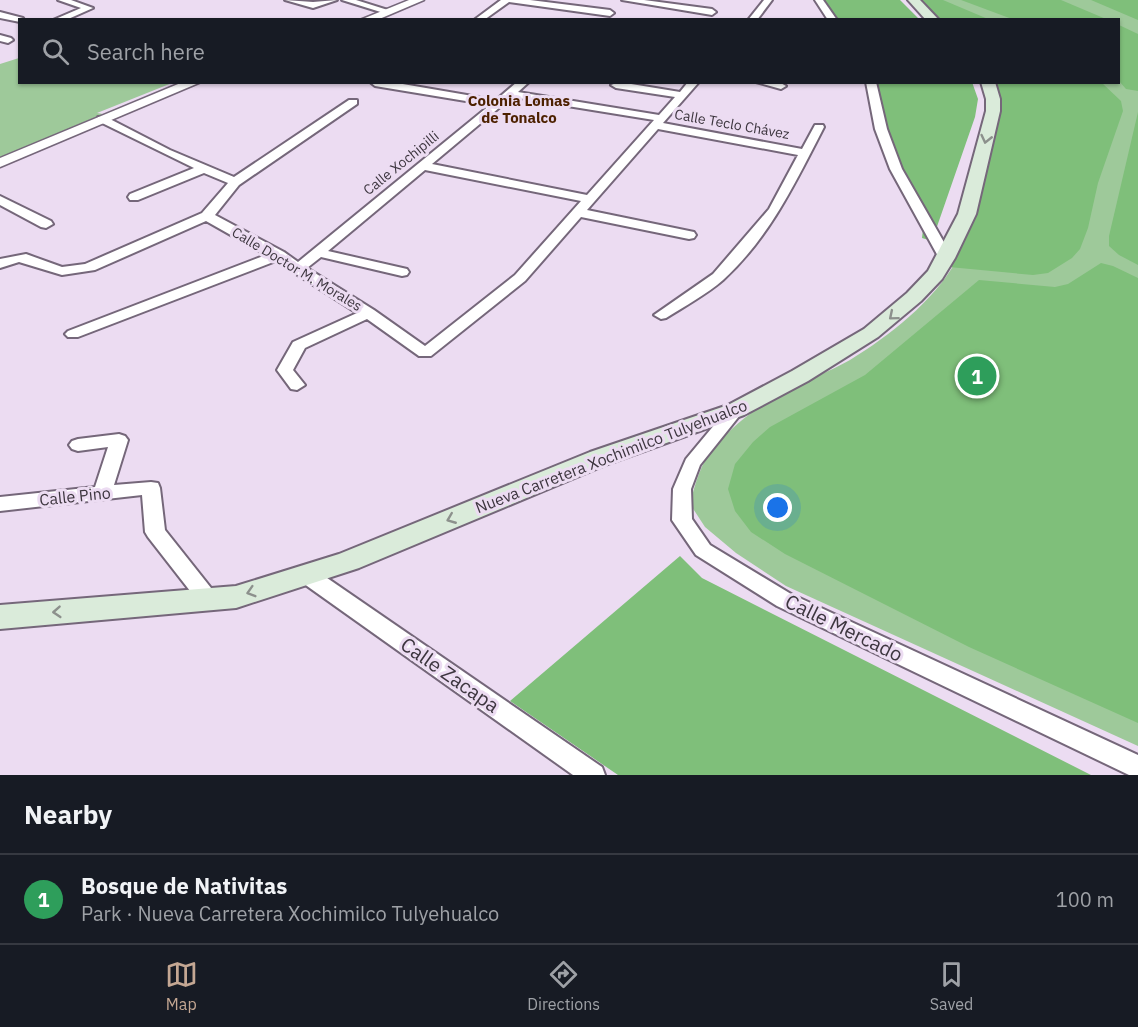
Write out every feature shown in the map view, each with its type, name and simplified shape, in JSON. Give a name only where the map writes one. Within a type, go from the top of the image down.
[{"type":"main road","points":[[914,0],[931,18]]},
{"type":"main road","name":"Nueva Carretera Xochimilco Tulyehualco","points":[[0,616],[236,597],[349,561],[599,458],[736,410],[800,376],[871,333],[914,297],[946,258],[967,214],[984,148],[993,111],[993,99],[989,84]]},
{"type":"street","points":[[62,18],[89,8],[63,0]]},
{"type":"street","points":[[289,0],[314,5],[333,0]]},
{"type":"street","points":[[346,0],[387,11]]},
{"type":"street","points":[[370,18],[419,0]]},
{"type":"street","points":[[481,18],[509,0],[606,16],[626,0],[712,12]]},
{"type":"street","points":[[754,18],[768,0]]},
{"type":"street","points":[[819,0],[832,18]]},
{"type":"street","points":[[0,15],[18,20]]},
{"type":"street","points":[[0,163],[190,84]]},
{"type":"street","points":[[381,84],[498,103]]},
{"type":"street","name":"Calle Xochipilli","points":[[298,268],[522,84]]},
{"type":"street","points":[[689,236],[578,212],[692,84]]},
{"type":"street","points":[[771,84],[781,86]]},
{"type":"street","points":[[871,84],[881,129],[896,169],[946,258]]},
{"type":"street","points":[[616,86],[680,95]]},
{"type":"street","name":"Calle Teclo Chávez","points":[[510,94],[804,153]]},
{"type":"street","points":[[0,264],[21,256],[29,257],[61,271],[76,271],[207,216],[235,182],[353,102]]},
{"type":"street","points":[[102,119],[203,169],[235,182]]},
{"type":"street","points":[[661,315],[717,278],[775,210],[819,127]]},
{"type":"street","points":[[422,166],[588,199]]},
{"type":"street","points":[[134,197],[203,169]]},
{"type":"street","points":[[0,200],[46,224]]},
{"type":"street","name":"Calle Doctor M. Morales","points":[[207,216],[279,255],[369,313],[425,353],[520,278],[578,212]]},
{"type":"street","points":[[317,252],[402,272]]},
{"type":"street","points":[[73,334],[279,255]]},
{"type":"street","points":[[297,385],[285,370],[299,345],[369,313]]},
{"type":"street","name":"Calle Mercado","points":[[736,410],[692,463],[682,489],[682,520],[703,550],[784,600],[1138,767]]},
{"type":"street","points":[[78,445],[119,440],[102,494]]},
{"type":"street","name":"Calle Pino","points":[[0,504],[151,488],[155,532],[208,599]]},
{"type":"street","name":"Calle Zacapa","points":[[307,575],[593,775]]},
{"type":"green space","points":[[814,0],[900,0],[918,18],[826,18]]},
{"type":"green space","points":[[915,0],[943,0],[986,18],[934,18]]},
{"type":"green space","points":[[919,0],[1138,0],[1138,746],[786,586],[736,553],[705,527],[690,504],[696,481],[706,459],[715,446],[739,423],[775,397],[850,360],[880,340],[923,304],[947,276],[956,261],[995,84],[1120,84],[1120,18],[938,18]]},
{"type":"green space","points":[[961,0],[1061,0],[1104,18],[1009,18]]},
{"type":"green space","points":[[1091,0],[1138,0],[1138,20]]},
{"type":"green space","points":[[1120,25],[1138,34],[1138,91],[1126,89],[1120,82]]},
{"type":"green space","points":[[18,58],[18,84],[170,84],[97,113],[103,114],[0,158],[0,64]]},
{"type":"green space","points":[[876,84],[973,84],[978,99],[975,117],[932,241],[922,238],[923,229],[885,153],[876,120]]},
{"type":"green space","points":[[991,84],[1103,84],[1121,101],[1123,111],[1098,183],[1088,228],[1080,249],[1072,258],[1048,273],[1033,275],[949,267],[967,227]]},
{"type":"green space","points":[[1138,112],[1138,265],[1119,255],[1109,246],[1109,236]]},
{"type":"green space","points":[[1101,263],[1138,278],[1138,723],[969,647],[785,554],[751,532],[735,511],[728,489],[735,464],[753,442],[770,427],[865,375],[979,280],[1055,287],[1068,284]]},
{"type":"green space","points":[[680,556],[702,578],[1091,775],[618,775],[510,701]]},
{"type":"place","name":"Bosque de Nativitas","points":[[977,376]]},
{"type":"district","name":"Colonia Lomas de Tonalco","points":[[519,110]]}]
